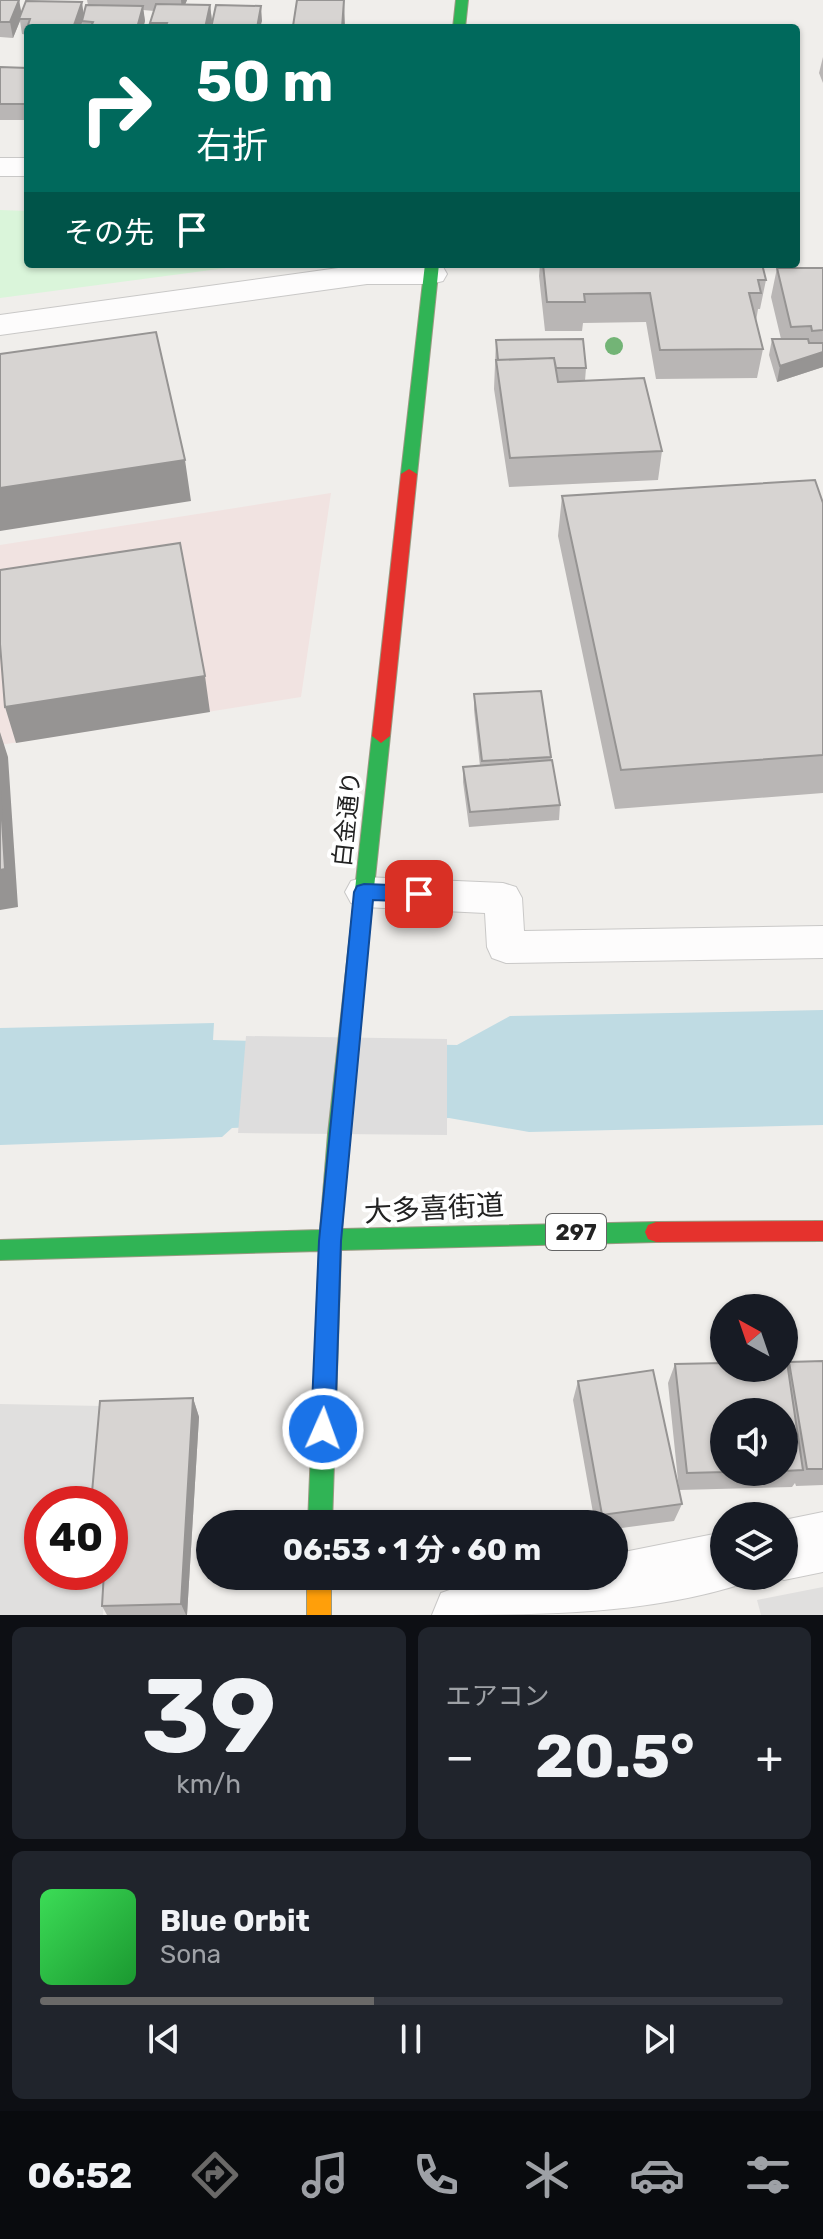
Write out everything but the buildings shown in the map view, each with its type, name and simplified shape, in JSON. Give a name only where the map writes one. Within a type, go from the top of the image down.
[{"type":"main road","points":[[459,24],[462,0]]},
{"type":"main road","name":"白金通り","points":[[320,1510],[330,1241],[338,1134],[432,269]]},
{"type":"main road","name":"大多喜街道","points":[[0,1250],[330,1241],[514,1232],[823,1231]]},
{"type":"main road","points":[[319,1590],[319,1615]]},
{"type":"street","points":[[0,167],[24,167]]},
{"type":"street","points":[[0,325],[367,274],[432,269]]},
{"type":"street","points":[[798,1547],[823,1542]]},
{"type":"street","points":[[463,1615],[710,1565]]},
{"type":"lane","points":[[364,892],[503,898],[506,947],[823,942]]},
{"type":"shaded area","points":[[331,493],[301,697],[0,745],[0,545]]},
{"type":"shaded area","points":[[0,1404],[102,1406],[96,1486],[24,1486],[24,1590],[105,1590],[103,1615],[0,1615]]},
{"type":"shaded area","points":[[823,1587],[823,1615],[761,1615],[757,1600]]},
{"type":"green space","points":[[0,210],[24,211],[24,268],[226,268],[0,298]]},
{"type":"water","points":[[823,1010],[823,1125],[529,1132],[449,1118],[232,1128],[222,1137],[0,1145],[0,1028],[214,1023],[213,1040],[457,1045],[510,1016]]},
{"type":"pier","points":[[246,1036],[447,1039],[447,1135],[238,1133]]},
{"type":"traffic: fast","points":[[459,24],[462,0]]},
{"type":"traffic: fast","points":[[409,474],[432,268]]},
{"type":"traffic: fast","points":[[320,1510],[330,1241],[338,1134],[381,736]]},
{"type":"traffic: fast","points":[[0,1250],[492,1234],[656,1232]]},
{"type":"traffic: slow","points":[[319,1590],[319,1615]]},
{"type":"traffic: jam","points":[[381,736],[409,474]]},
{"type":"traffic: jam","points":[[656,1232],[823,1231]]},
{"type":"route","points":[[323,1429],[330,1241],[338,1134],[364,892],[419,894]]}]
